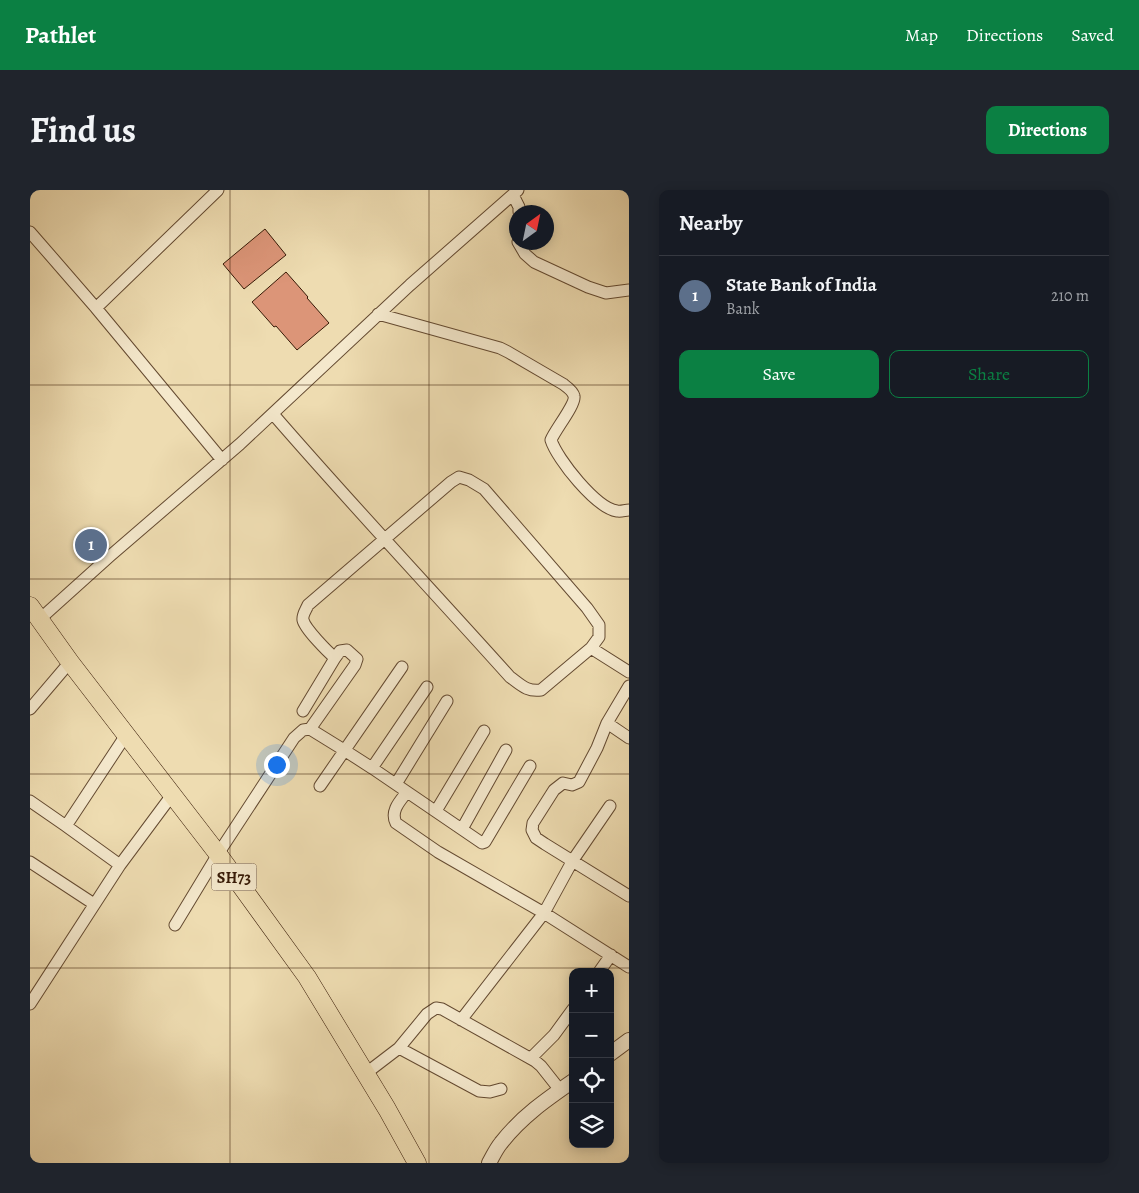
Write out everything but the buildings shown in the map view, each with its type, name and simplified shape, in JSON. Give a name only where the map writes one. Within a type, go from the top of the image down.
[{"type":"main road","name":"SH73","points":[[35,613],[70,662],[218,854],[307,978],[387,1109],[417,1163]]},
{"type":"street","points":[[96,308],[218,190]]},
{"type":"street","points":[[35,613],[110,556],[222,460],[378,314],[516,192],[519,205]]},
{"type":"street","points":[[30,232],[96,308],[222,460]]},
{"type":"street","points":[[523,250],[534,262],[588,287],[606,293],[629,290]]},
{"type":"street","points":[[378,314],[500,348],[563,384],[574,396],[574,403],[555,431],[551,440],[553,447],[563,464],[581,485],[604,506],[617,511],[629,510]]},
{"type":"street","points":[[273,414],[336,486],[385,539],[510,677],[524,688],[533,691],[541,690],[591,648],[599,637],[599,625],[587,608],[484,489],[469,480],[459,477],[451,482],[385,539],[308,605],[302,619],[335,658]]},
{"type":"street","points":[[591,648],[629,672]]},
{"type":"street","points":[[303,711],[340,651],[347,650],[357,658],[355,665],[310,730]]},
{"type":"street","points":[[30,709],[70,662]]},
{"type":"street","points":[[320,786],[402,667]]},
{"type":"street","points":[[372,768],[427,687]]},
{"type":"street","points":[[628,689],[624,706],[607,723],[597,748],[579,782],[572,785],[563,783],[554,790],[533,823],[532,830],[536,838],[626,894],[629,881]]},
{"type":"street","points":[[396,784],[447,701]]},
{"type":"street","points":[[607,723],[629,738]]},
{"type":"street","points":[[176,925],[218,854],[294,738],[303,730],[310,730],[344,750],[482,843],[485,842],[530,766]]},
{"type":"street","points":[[436,811],[484,730]]},
{"type":"street","points":[[66,826],[126,735]]},
{"type":"street","points":[[462,829],[506,750]]},
{"type":"street","points":[[407,792],[394,812],[393,817],[396,823],[438,852],[544,913],[629,967]]},
{"type":"street","points":[[30,1004],[120,865],[172,795]]},
{"type":"street","points":[[30,801],[120,865]]},
{"type":"street","points":[[461,1020],[544,913],[573,860],[610,806]]},
{"type":"street","points":[[30,862],[94,904]]},
{"type":"street","points":[[602,968],[611,955]]},
{"type":"street","points":[[366,1074],[399,1048],[427,1014],[436,1008],[442,1009],[530,1058],[541,1066],[560,1090]]},
{"type":"street","points":[[530,1058],[554,1035],[570,1013]]},
{"type":"street","points":[[614,1051],[629,1040]]},
{"type":"street","points":[[399,1048],[479,1091],[490,1092],[501,1089]]},
{"type":"street","points":[[489,1163],[500,1144],[512,1130],[535,1108],[569,1084]]},
{"type":"place","name":"State Bank of India","points":[[91,545]]}]
